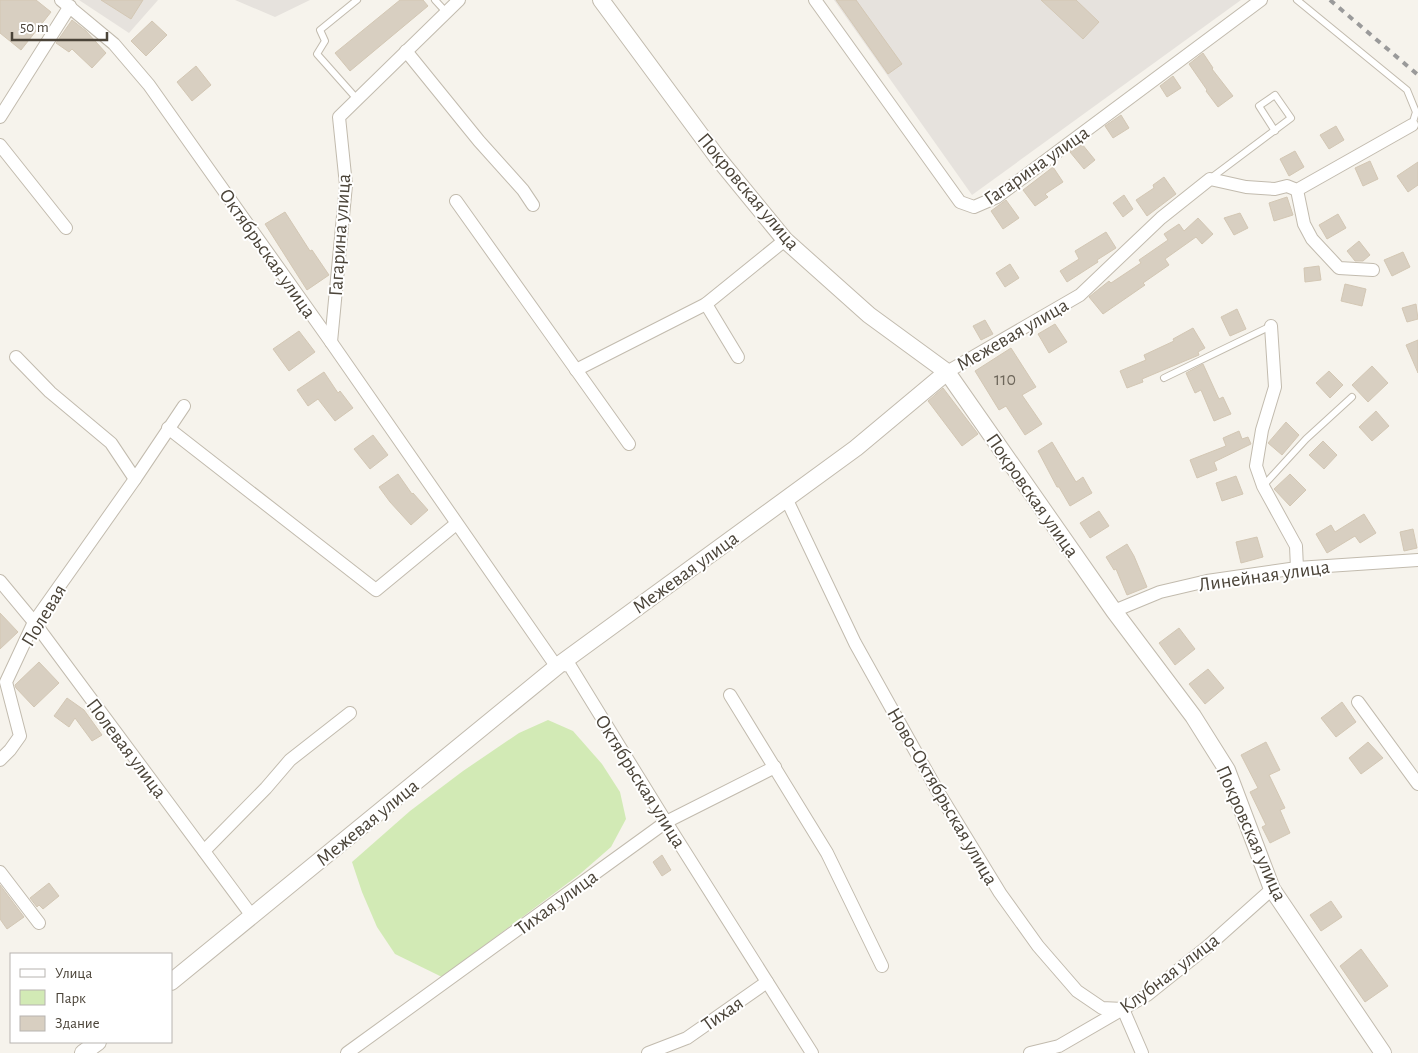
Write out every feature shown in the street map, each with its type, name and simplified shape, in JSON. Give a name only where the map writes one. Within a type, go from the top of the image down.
[{"type":"street","name":"Гагарина улица","points":[[331,342],[346,185],[338,117],[459,0]]},
{"type":"street","name":"Покровская улица","points":[[600,0],[717,156],[785,240],[869,315],[947,372],[1114,611],[1193,716],[1227,770],[1272,889],[1382,1053]]},
{"type":"street","name":"Гагарина улица","points":[[815,0],[960,202],[974,207],[997,197],[1261,0]]},
{"type":"street","points":[[0,117],[66,3]]},
{"type":"street","name":"Октябрьская улица","points":[[66,3],[114,44],[149,85],[331,342],[554,663],[570,666],[812,1053]]},
{"type":"street","points":[[406,51],[479,141],[523,190],[533,205]]},
{"type":"street","points":[[1297,190],[1412,125]]},
{"type":"street","points":[[0,145],[66,228]]},
{"type":"street","points":[[1210,179],[1246,187],[1275,189],[1287,186],[1297,190]]},
{"type":"street","name":"Межевая улица","points":[[172,981],[560,664],[856,448],[947,372],[1080,295],[1161,218],[1210,179]]},
{"type":"street","points":[[1297,190],[1304,224],[1312,239],[1339,268],[1373,270]]},
{"type":"street","points":[[456,201],[629,444]]},
{"type":"street","points":[[576,370],[706,304],[785,240]]},
{"type":"street","points":[[706,304],[738,357]]},
{"type":"street","points":[[1271,326],[1275,387],[1262,430],[1256,466],[1263,486],[1296,546],[1297,568]]},
{"type":"street","points":[[16,357],[50,392],[111,443],[135,479]]},
{"type":"street","name":"Полевая","points":[[0,760],[20,736],[6,682],[34,622],[184,406]]},
{"type":"street","points":[[168,428],[376,590],[456,524]]},
{"type":"street","name":"Ново-Октябрьская улица","points":[[786,498],[856,643],[937,790],[1000,893],[1038,946],[1076,991],[1102,1008],[1123,1009]]},
{"type":"street","name":"Линейная улица","points":[[1114,611],[1160,592],[1207,581],[1297,568],[1418,560]]},
{"type":"street","name":"Полевая улица","points":[[0,581],[34,622],[252,916]]},
{"type":"street","points":[[730,695],[826,853],[882,966]]},
{"type":"street","points":[[1358,702],[1418,784]]},
{"type":"street","points":[[204,851],[266,788],[290,760],[350,713]]},
{"type":"street","name":"Тихая улица","points":[[347,1053],[666,822],[775,767]]},
{"type":"street","points":[[0,872],[39,923]]},
{"type":"street","name":"Клубная улица","points":[[1030,1053],[1059,1046],[1147,995],[1207,947],[1272,889]]},
{"type":"street","name":"Тихая","points":[[648,1053],[687,1038],[767,982]]},
{"type":"street","points":[[1123,1009],[1142,1053]]},
{"type":"lane","points":[[356,0],[320,30],[325,41],[318,54],[357,99]]},
{"type":"lane","points":[[436,0],[446,12]]},
{"type":"lane","points":[[1297,0],[1407,90],[1417,112],[1412,125]]},
{"type":"lane","name":"Межевая улица","points":[[1210,179],[1292,118],[1275,95],[1259,106],[1274,131]]},
{"type":"lane","points":[[1164,378],[1271,326]]},
{"type":"lane","points":[[1263,486],[1306,439],[1352,397]]},
{"type":"shaded area","points":[[79,0],[158,0],[129,33]]},
{"type":"shaded area","points":[[235,0],[310,0],[275,17]]},
{"type":"shaded area","points":[[834,0],[1241,0],[972,195]]},
{"type":"green space","points":[[548,720],[573,731],[602,764],[620,792],[626,819],[611,847],[580,874],[442,977],[395,954],[377,927],[352,862],[410,811],[463,771],[519,733]]},
{"type":"building","points":[[0,0],[36,0],[51,12],[21,50],[0,33]]},
{"type":"building","points":[[101,0],[143,0],[131,19]]},
{"type":"building","points":[[400,0],[423,0],[428,6],[350,71],[335,53]]},
{"type":"building","points":[[836,0],[856,0],[902,64],[888,74]]},
{"type":"building","points":[[1041,0],[1076,0],[1099,22],[1083,39]]},
{"type":"building","points":[[72,20],[86,31],[106,53],[92,68],[72,49],[69,52],[56,43]]},
{"type":"building","points":[[152,21],[167,35],[146,56],[131,41]]},
{"type":"building","points":[[1203,53],[1212,69],[1233,96],[1218,107],[1189,64]]},
{"type":"building","points":[[196,66],[211,85],[192,101],[177,82]]},
{"type":"building","points":[[1173,76],[1181,88],[1167,97],[1160,86]]},
{"type":"building","points":[[1121,115],[1129,128],[1113,138],[1105,126]]},
{"type":"building","points":[[1336,126],[1344,140],[1329,149],[1320,135]]},
{"type":"building","points":[[1082,144],[1095,160],[1084,169],[1070,152]]},
{"type":"building","points":[[1295,151],[1304,167],[1289,176],[1280,159]]},
{"type":"building","points":[[1370,161],[1378,179],[1363,186],[1355,168]]},
{"type":"building","points":[[1418,162],[1418,185],[1408,192],[1397,176]]},
{"type":"building","points":[[1053,167],[1063,182],[1045,194],[1048,197],[1035,206],[1023,190]]},
{"type":"building","points":[[1164,177],[1176,194],[1147,216],[1136,200],[1154,188],[1153,185]]},
{"type":"building","points":[[1124,195],[1133,209],[1123,217],[1113,203]]},
{"type":"building","points":[[1287,197],[1293,215],[1274,221],[1269,203]]},
{"type":"building","points":[[1006,200],[1019,218],[1003,229],[991,211]]},
{"type":"building","points":[[285,212],[310,251],[312,250],[329,275],[307,290],[265,224]]},
{"type":"building","points":[[1240,213],[1248,228],[1234,235],[1224,218]]},
{"type":"building","points":[[1338,214],[1346,228],[1327,239],[1319,225]]},
{"type":"building","points":[[1198,218],[1213,234],[1202,244],[1196,237],[1165,259],[1169,265],[1143,283],[1145,285],[1103,314],[1089,297],[1109,281],[1111,283],[1141,263],[1139,260],[1168,240],[1164,234],[1179,224],[1184,231]]},
{"type":"building","points":[[1106,232],[1116,248],[1067,282],[1060,271],[1079,259],[1075,251]]},
{"type":"building","points":[[1359,241],[1370,255],[1363,261],[1355,261],[1347,251]]},
{"type":"building","points":[[1403,252],[1410,267],[1392,276],[1384,260]]},
{"type":"building","points":[[1010,264],[1019,278],[1005,287],[996,273]]},
{"type":"building","points":[[1319,266],[1321,280],[1305,282],[1304,268]]},
{"type":"building","points":[[1345,284],[1366,289],[1362,306],[1341,301]]},
{"type":"building","points":[[1416,304],[1418,319],[1407,322],[1402,308]]},
{"type":"building","points":[[1237,309],[1246,329],[1230,336],[1221,317]]},
{"type":"building","points":[[985,320],[993,334],[981,340],[973,326]]},
{"type":"building","points":[[1055,324],[1067,342],[1049,353],[1038,334]]},
{"type":"building","points":[[1193,328],[1205,348],[1198,352],[1199,355],[1142,379],[1143,382],[1127,388],[1120,371],[1146,360],[1144,355],[1174,341],[1173,339]]},
{"type":"building","points":[[299,331],[315,352],[289,371],[273,349]]},
{"type":"building","points":[[1418,340],[1418,373],[1406,345]]},
{"type":"building","points":[[1011,348],[1036,387],[1022,395],[1042,424],[1025,435],[1006,406],[999,410],[975,371]]},
{"type":"building","points":[[1203,364],[1219,399],[1223,397],[1231,414],[1214,421],[1201,390],[1195,393],[1186,373]]},
{"type":"building","points":[[1372,366],[1388,383],[1368,402],[1352,385]]},
{"type":"building","points":[[1329,371],[1343,385],[1330,398],[1316,383]]},
{"type":"building","points":[[324,372],[338,393],[340,391],[353,408],[335,421],[318,399],[308,406],[297,390]]},
{"type":"building","points":[[943,388],[978,434],[962,446],[928,401]]},
{"type":"building","points":[[1376,411],[1389,426],[1372,441],[1359,427]]},
{"type":"building","points":[[1286,422],[1299,435],[1282,455],[1268,443]]},
{"type":"building","points":[[1239,431],[1242,439],[1248,437],[1251,444],[1214,462],[1217,470],[1197,478],[1190,460],[1226,446],[1223,438]]},
{"type":"building","points":[[373,435],[388,455],[370,469],[354,449]]},
{"type":"building","points":[[1323,441],[1337,455],[1324,469],[1309,455]]},
{"type":"building","points":[[1052,442],[1076,482],[1083,477],[1092,493],[1070,506],[1059,487],[1057,487],[1038,451]]},
{"type":"building","points":[[398,474],[412,494],[428,510],[411,525],[379,487]]},
{"type":"building","points":[[1290,474],[1306,490],[1290,506],[1274,489]]},
{"type":"building","points":[[1236,476],[1243,494],[1222,501],[1216,483]]},
{"type":"building","points":[[1099,511],[1109,526],[1090,538],[1080,523]]},
{"type":"building","points":[[1364,514],[1376,533],[1360,543],[1355,536],[1327,553],[1316,534],[1331,525],[1335,532]]},
{"type":"building","points":[[1413,529],[1417,548],[1404,551],[1400,532]]},
{"type":"building","points":[[1257,537],[1263,557],[1241,563],[1236,542]]},
{"type":"building","points":[[1127,544],[1147,587],[1127,595],[1116,569],[1114,570],[1106,557]]},
{"type":"building","points":[[0,613],[18,632],[0,649]]},
{"type":"building","points":[[1179,628],[1195,649],[1175,665],[1159,643]]},
{"type":"building","points":[[39,662],[59,683],[34,707],[15,685]]},
{"type":"building","points":[[1208,669],[1224,688],[1205,704],[1189,684]]},
{"type":"building","points":[[67,698],[84,710],[102,735],[92,741],[75,718],[69,727],[54,716]]},
{"type":"building","points":[[1342,702],[1356,722],[1336,737],[1321,718]]},
{"type":"building","points":[[1266,742],[1280,770],[1269,775],[1285,808],[1280,810],[1290,833],[1270,843],[1262,827],[1266,825],[1250,792],[1258,788],[1241,755]]},
{"type":"building","points":[[1368,742],[1383,758],[1361,774],[1349,758]]},
{"type":"building","points":[[662,855],[671,870],[662,876],[653,862]]},
{"type":"building","points":[[49,883],[59,896],[43,909],[39,905],[37,907],[30,898]]},
{"type":"building","points":[[0,885],[24,917],[7,929],[0,919]]},
{"type":"building","points":[[1331,901],[1342,917],[1321,931],[1310,915]]},
{"type":"building","points":[[1361,949],[1388,986],[1365,1002],[1340,966]]},
{"type":"railway","points":[[1330,0],[1418,75]]}]
